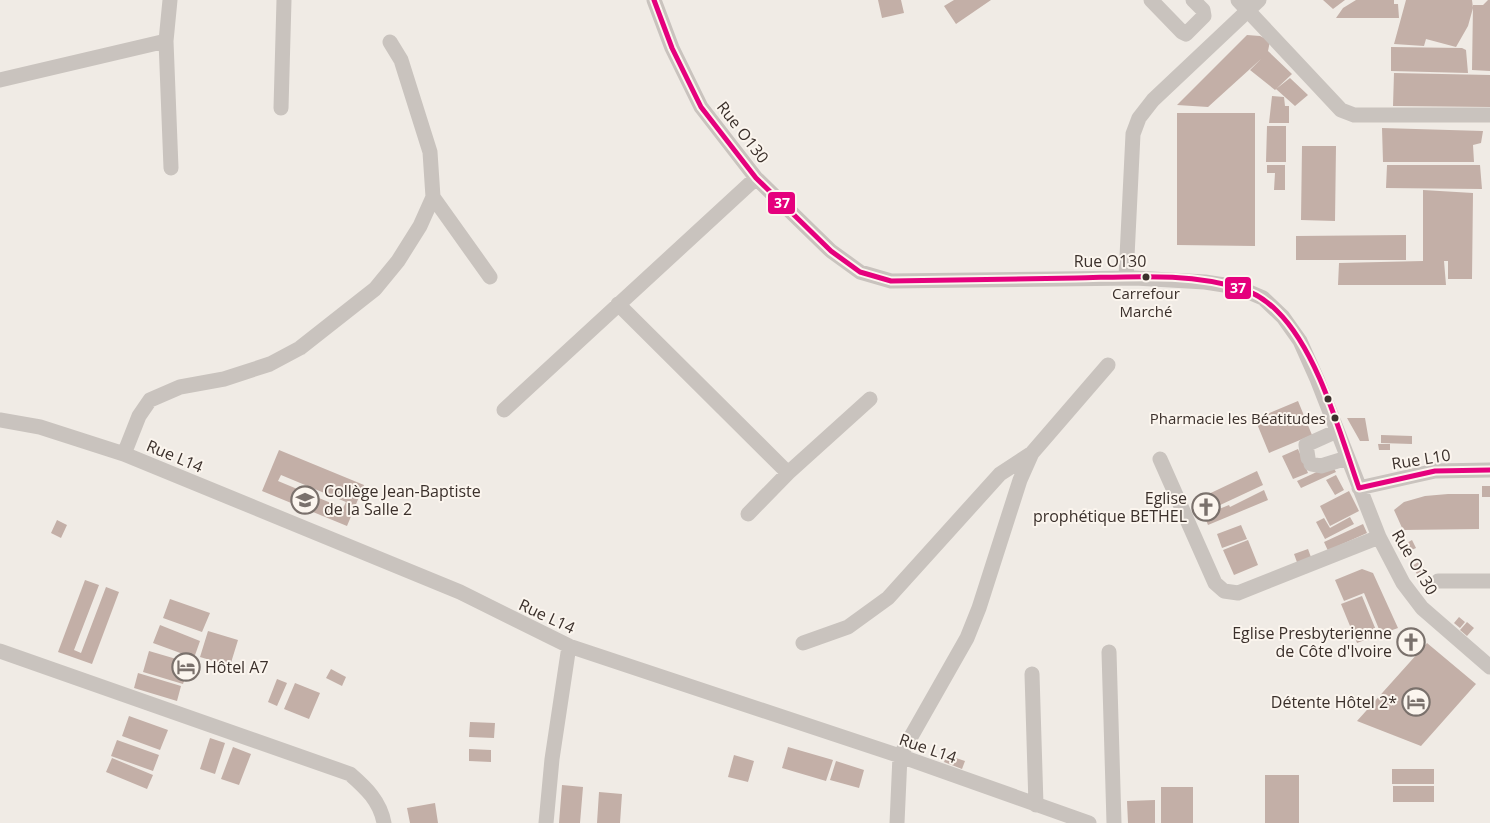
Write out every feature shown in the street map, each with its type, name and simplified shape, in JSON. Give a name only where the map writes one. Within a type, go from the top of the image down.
[{"type":"street","points":[[170,0],[166,41],[171,168]]},
{"type":"street","points":[[281,108],[284,0]]},
{"type":"street","name":"Rue O130","points":[[654,0],[672,48],[701,107],[756,178],[831,251],[860,272],[892,281],[1126,277],[1229,286],[1263,298],[1283,317],[1300,341],[1379,537],[1403,583],[1422,608],[1490,667]]},
{"type":"street","points":[[1151,0],[1186,34],[1204,16],[1203,10],[1193,0]]},
{"type":"street","points":[[1126,277],[1133,134],[1139,118],[1154,100],[1249,3],[1341,110],[1354,115],[1490,115]]},
{"type":"street","points":[[0,80],[166,41]]},
{"type":"street","points":[[124,454],[139,416],[150,400],[180,387],[224,379],[270,364],[300,348],[334,324],[375,289],[398,261],[420,226],[433,197],[430,152],[401,60],[390,42]]},
{"type":"street","points":[[504,410],[756,178]]},
{"type":"street","points":[[433,197],[490,277]]},
{"type":"street","points":[[618,304],[788,473]]},
{"type":"street","points":[[803,643],[848,627],[888,598],[1000,474],[1032,453],[1108,365]]},
{"type":"street","points":[[748,514],[788,473],[870,399]]},
{"type":"street","name":"Rue L14","points":[[0,420],[40,427],[124,454],[460,592],[569,646],[900,756],[1089,823]]},
{"type":"street","points":[[1337,431],[1306,445],[1309,461],[1321,466],[1347,458]]},
{"type":"street","points":[[897,823],[900,756],[967,638],[979,608],[1020,480],[1032,453]]},
{"type":"street","points":[[1160,459],[1215,583],[1224,591],[1238,593],[1379,537]]},
{"type":"street","name":"Rue L10","points":[[1359,488],[1436,471],[1490,470]]},
{"type":"street","points":[[1438,581],[1490,581]]},
{"type":"street","points":[[546,823],[552,759],[569,646]]},
{"type":"street","points":[[0,651],[350,774],[366,788],[377,802],[384,823]]},
{"type":"street","points":[[1109,652],[1114,823]]},
{"type":"street","points":[[1032,674],[1036,805]]},
{"type":"building","points":[[878,0],[901,0],[904,13],[882,18]]},
{"type":"building","points":[[954,0],[991,0],[956,24],[944,6]]},
{"type":"building","points":[[1323,0],[1345,0],[1333,9]]},
{"type":"building","points":[[1356,0],[1394,0],[1394,4],[1398,4],[1399,18],[1336,18],[1343,8]]},
{"type":"building","points":[[1406,0],[1472,0],[1473,8],[1468,26],[1456,47],[1426,39],[1424,46],[1394,44]]},
{"type":"building","points":[[1490,0],[1490,71],[1472,70],[1473,5],[1483,5]]},
{"type":"building","points":[[1247,35],[1260,36],[1270,41],[1268,51],[1292,74],[1275,90],[1250,70],[1261,59],[1208,107],[1177,105]]},
{"type":"building","points":[[1391,47],[1462,48],[1466,50],[1468,73],[1391,71]]},
{"type":"building","points":[[1394,73],[1490,75],[1490,107],[1393,106]]},
{"type":"building","points":[[1290,78],[1308,95],[1295,106],[1276,89]]},
{"type":"building","points":[[1272,96],[1284,97],[1285,106],[1289,106],[1289,123],[1269,123]]},
{"type":"building","points":[[1177,113],[1255,113],[1255,246],[1177,245]]},
{"type":"building","points":[[1267,126],[1286,126],[1286,162],[1266,162]]},
{"type":"building","points":[[1382,128],[1483,131],[1481,143],[1473,145],[1474,162],[1383,162]]},
{"type":"building","points":[[1302,146],[1336,146],[1335,221],[1301,220]]},
{"type":"building","points":[[1267,165],[1285,165],[1285,190],[1274,190],[1275,173],[1267,173]]},
{"type":"building","points":[[1387,165],[1480,165],[1482,189],[1386,188]]},
{"type":"building","points":[[1423,190],[1473,193],[1472,279],[1448,279],[1448,261],[1444,261],[1446,285],[1338,285],[1339,263],[1423,261]]},
{"type":"building","points":[[1406,235],[1406,260],[1296,260],[1296,236]]},
{"type":"building","points":[[1298,401],[1312,435],[1269,453],[1255,419]]},
{"type":"building","points":[[1347,418],[1365,418],[1369,441],[1360,441]]},
{"type":"building","points":[[1381,435],[1412,436],[1412,444],[1381,443]]},
{"type":"building","points":[[1378,444],[1390,444],[1390,450],[1379,450]]},
{"type":"building","points":[[1298,449],[1308,473],[1293,479],[1282,456]]},
{"type":"building","points":[[279,450],[364,485],[347,526],[262,491]],"holes":[[[281,475],[346,502],[343,508],[278,481]]]},
{"type":"building","points":[[1332,465],[1336,472],[1301,488],[1297,481]]},
{"type":"building","points":[[1257,471],[1263,485],[1203,513],[1196,500]]},
{"type":"building","points":[[1336,475],[1344,490],[1335,495],[1326,480]]},
{"type":"building","points":[[1482,486],[1490,486],[1490,497],[1482,497]]},
{"type":"building","points":[[1264,490],[1268,500],[1208,525],[1204,515],[1220,511],[1219,509],[1229,505],[1230,507]]},
{"type":"building","points":[[1349,491],[1359,511],[1330,526],[1320,506]]},
{"type":"building","points":[[1479,494],[1479,529],[1403,530],[1394,510],[1404,502],[1425,496]]},
{"type":"building","points":[[1350,517],[1354,524],[1325,539],[1316,522],[1324,518],[1330,528]]},
{"type":"building","points":[[57,520],[67,525],[61,538],[51,533]]},
{"type":"building","points":[[1363,524],[1367,533],[1340,545],[1329,553],[1324,542]]},
{"type":"building","points":[[1241,525],[1247,539],[1222,548],[1217,534]]},
{"type":"building","points":[[1248,540],[1258,565],[1234,575],[1223,550]]},
{"type":"building","points":[[1412,540],[1416,548],[1407,552],[1403,545]]},
{"type":"building","points":[[1308,549],[1312,560],[1298,565],[1294,554]]},
{"type":"building","points":[[1420,561],[1425,570],[1417,574],[1412,566]]},
{"type":"building","points":[[1362,569],[1373,573],[1398,628],[1381,634],[1364,593],[1344,601],[1335,580]]},
{"type":"building","points":[[85,580],[99,585],[74,650],[81,653],[106,587],[119,592],[92,664],[58,652]]},
{"type":"building","points":[[1362,596],[1378,635],[1357,643],[1341,604]]},
{"type":"building","points":[[170,599],[210,613],[202,632],[163,618]]},
{"type":"building","points":[[1459,617],[1465,622],[1460,628],[1454,623]]},
{"type":"building","points":[[1467,622],[1474,628],[1467,636],[1460,630]]},
{"type":"building","points":[[160,625],[200,641],[194,658],[153,643]]},
{"type":"building","points":[[208,631],[238,640],[230,666],[200,657]]},
{"type":"building","name":"Détente Hôtel 2*","points":[[1427,643],[1476,684],[1421,746],[1357,721]]},
{"type":"building","points":[[149,651],[190,663],[183,684],[143,672]]},
{"type":"building","points":[[331,669],[346,677],[342,686],[326,678]]},
{"type":"building","points":[[138,673],[181,686],[177,701],[134,688]]},
{"type":"building","points":[[277,679],[287,683],[277,706],[268,702]]},
{"type":"building","points":[[295,683],[320,693],[309,719],[284,709]]},
{"type":"building","points":[[129,716],[168,730],[160,750],[122,736]]},
{"type":"building","points":[[470,722],[495,723],[494,738],[469,737]]},
{"type":"building","points":[[210,738],[225,743],[215,774],[200,769]]},
{"type":"building","points":[[117,740],[159,755],[153,771],[111,756]]},
{"type":"building","points":[[233,747],[251,754],[239,785],[221,779]]},
{"type":"building","points":[[788,747],[833,760],[826,781],[782,768]]},
{"type":"building","points":[[469,749],[491,750],[491,762],[469,761]]},
{"type":"building","points":[[734,755],[754,761],[748,782],[728,777]]},
{"type":"building","points":[[947,755],[965,761],[962,769],[944,762]]},
{"type":"building","points":[[112,758],[153,775],[147,789],[106,772]]},
{"type":"building","points":[[836,761],[864,770],[859,788],[830,780]]},
{"type":"building","points":[[1392,769],[1434,769],[1434,784],[1392,784]]},
{"type":"building","points":[[1265,775],[1299,775],[1299,823],[1265,823]]},
{"type":"building","points":[[562,785],[583,787],[580,823],[559,823]]},
{"type":"building","points":[[1393,786],[1434,786],[1434,802],[1393,802]]},
{"type":"building","points":[[1161,787],[1193,787],[1193,823],[1161,823]]},
{"type":"building","points":[[599,792],[622,794],[620,823],[597,823]]},
{"type":"building","points":[[1155,800],[1155,823],[1128,823],[1127,801]]},
{"type":"building","points":[[435,803],[438,823],[410,823],[407,808]]},
{"type":"transit line","name":"37","points":[[654,0],[672,48],[701,107],[756,178],[831,251],[860,272],[891,281],[1181,278],[1222,284],[1252,293],[1277,311],[1292,328],[1304,348],[1316,370],[1336,419],[1359,488]]},
{"type":"transit line","name":"37","points":[[1359,488],[1435,471],[1490,470]]},
{"type":"place","name":"Carrefour Marché","points":[[1146,277]]},
{"type":"place","name":"Pharmacie les Béatitudes","points":[[1335,418]]},
{"type":"place","name":"Collège Jean-Baptiste de la Salle 2","points":[[305,500]]},
{"type":"place","name":"Eglise prophétique BETHEL","points":[[1206,507]]},
{"type":"place","name":"Eglise Presbyterienne de Côte d'Ivoire","points":[[1411,642]]},
{"type":"place","name":"Hôtel A7","points":[[186,667]]},
{"type":"place","name":"Détente Hôtel 2*","points":[[1416,702]]}]
